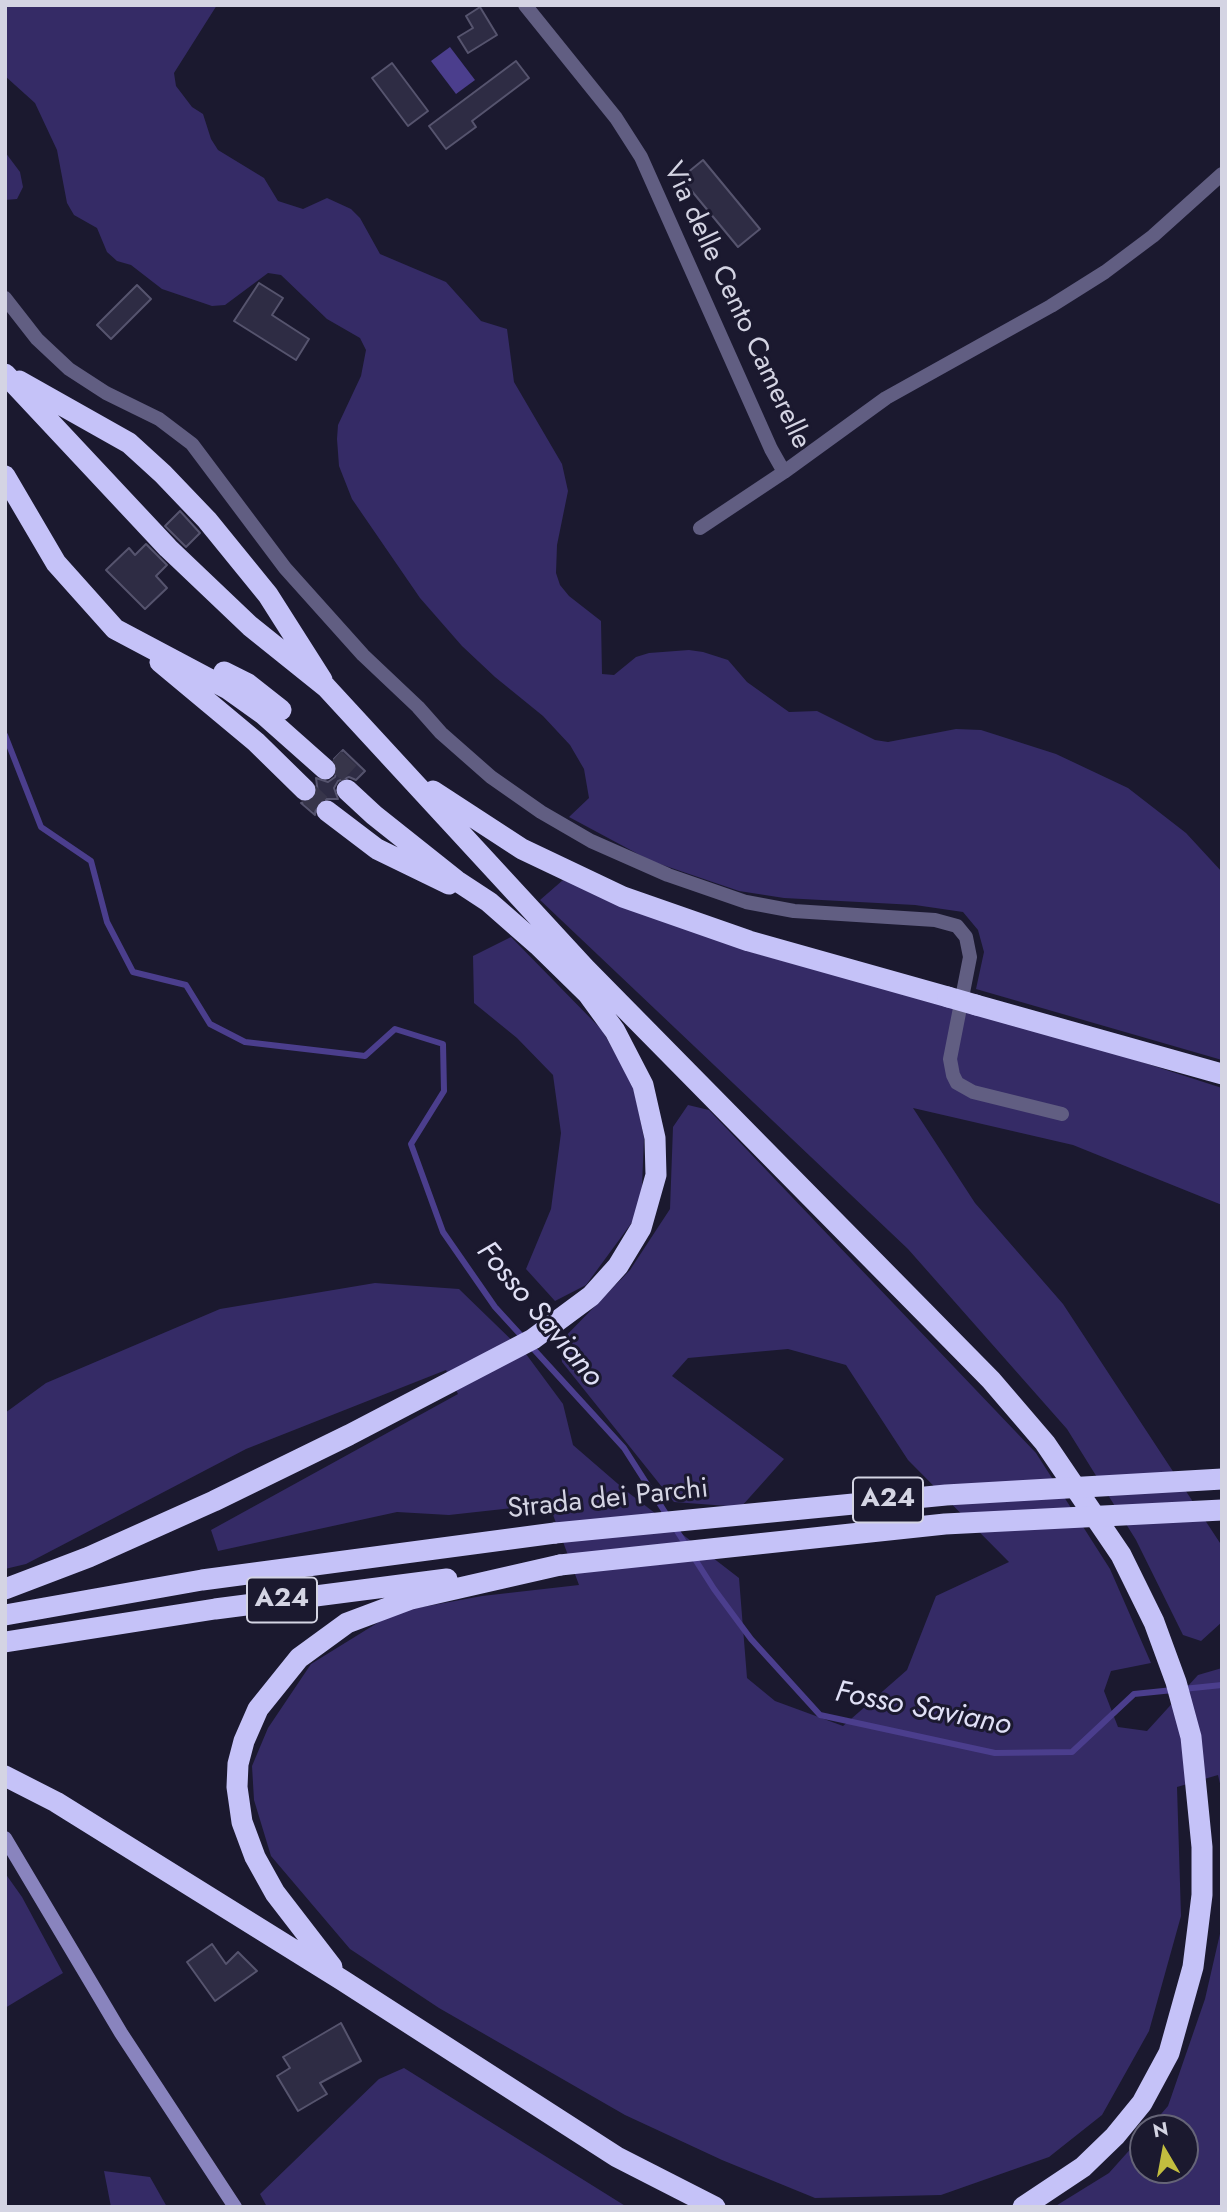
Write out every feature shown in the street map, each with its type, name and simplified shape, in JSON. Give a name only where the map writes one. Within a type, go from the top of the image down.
[{"type":"highway","points":[[5,373],[116,435],[150,461],[207,520],[268,595],[295,632],[326,687]]},
{"type":"highway","points":[[5,373],[178,557],[250,626],[326,687],[584,968],[1014,1405],[1052,1452],[1105,1529],[1154,1622],[1184,1708],[1197,1783],[1202,1847],[1200,1921],[1193,1967],[1169,2053],[1154,2085],[1115,2136],[1075,2173],[1023,2207]]},
{"type":"highway","points":[[5,476],[56,563],[115,629],[152,650],[201,664],[248,684],[320,774],[246,734],[132,639]]},
{"type":"highway","points":[[374,742],[462,813],[522,849],[594,885],[699,925],[1222,1074]]},
{"type":"highway","points":[[342,795],[584,968]]},
{"type":"highway","points":[[342,795],[386,854],[489,902]]},
{"type":"highway","points":[[5,1589],[98,1553],[214,1501],[546,1332],[591,1296],[628,1252],[649,1208],[656,1165],[648,1098],[623,1045],[588,994],[489,902],[342,795]]},
{"type":"highway","name":"Strada dei Parchi","points":[[5,1615],[202,1580],[555,1532],[934,1496],[1222,1479]]},
{"type":"highway","name":"Strada dei Parchi","points":[[5,1642],[215,1609],[560,1565],[957,1523],[1222,1510]]},
{"type":"highway","points":[[342,1980],[275,1893],[245,1833],[237,1775],[252,1719],[263,1699],[299,1658],[347,1623],[411,1599],[560,1565]]},
{"type":"highway","points":[[5,1776],[37,1791],[342,1980],[617,2157],[715,2207]]},
{"type":"main road","points":[[5,1838],[121,2033],[234,2207]]},
{"type":"street","name":"Via delle Cento Camerelle","points":[[524,5],[608,108],[641,157],[771,449],[784,472],[894,393],[1051,306],[1105,272],[1153,236],[1222,173]]},
{"type":"street","points":[[5,298],[37,339],[69,369],[106,393],[159,419],[192,444],[250,525],[313,601],[355,646],[441,733],[491,777],[541,812],[591,841],[668,874],[746,902],[785,910],[935,920],[957,926],[966,937],[970,957],[950,1059],[957,1083],[973,1092],[1062,1114]]},
{"type":"street","points":[[700,528],[784,472]]},
{"type":"shaded area","points":[[5,5],[217,5],[174,73],[176,86],[192,107],[203,114],[211,139],[218,150],[264,178],[278,201],[303,209],[327,198],[351,209],[360,218],[380,254],[446,282],[481,321],[507,329],[514,382],[562,464],[568,491],[557,545],[556,573],[560,585],[569,596],[601,621],[602,674],[614,675],[636,657],[649,653],[689,650],[703,652],[728,660],[747,682],[789,712],[817,711],[875,740],[888,742],[956,729],[981,730],[1056,754],[1128,788],[1186,833],[1222,872],[1222,1060],[976,989],[984,952],[978,930],[963,912],[915,905],[784,898],[739,891],[651,861],[569,817],[589,798],[584,769],[570,745],[543,716],[462,646],[420,598],[352,499],[339,466],[337,439],[338,425],[361,376],[366,350],[360,338],[327,319],[281,275],[268,273],[225,305],[212,306],[162,289],[131,265],[117,261],[107,252],[97,228],[74,215],[67,203],[57,150],[35,103],[5,76]]},
{"type":"shaded area","points":[[450,47],[475,80],[456,94],[431,61]]},
{"type":"shaded area","points":[[5,152],[20,172],[23,187],[17,199],[5,200]]},
{"type":"shaded area","points":[[563,880],[755,953],[1086,1044],[1222,1088],[1222,1205],[1073,1145],[913,1108],[975,1203],[1063,1304],[1222,1546],[1222,1622],[1201,1641],[1183,1635],[1136,1540],[1067,1429],[908,1249],[540,900]]},
{"type":"shaded area","points":[[511,937],[602,1030],[633,1085],[644,1138],[641,1210],[586,1285],[555,1301],[526,1269],[551,1209],[561,1133],[553,1075],[517,1038],[474,1003],[473,956]]},
{"type":"shaded area","points":[[688,1105],[709,1110],[1036,1453],[1110,1569],[1151,1663],[1111,1671],[1104,1691],[1118,1727],[1147,1731],[1198,1675],[1222,1668],[1222,1792],[1218,1775],[1177,1787],[1181,1916],[1149,2031],[1102,2115],[1049,2157],[941,2195],[815,2198],[722,2160],[625,2115],[439,2008],[350,1949],[271,1856],[254,1800],[252,1766],[268,1728],[311,1664],[395,1612],[482,1596],[579,1585],[549,1504],[449,1515],[397,1512],[218,1551],[211,1530],[458,1394],[446,1370],[246,1449],[26,1564],[5,1569],[5,1413],[46,1383],[220,1309],[375,1283],[459,1289],[526,1354],[563,1404],[573,1445],[625,1490],[739,1578],[747,1678],[775,1701],[843,1726],[907,1670],[936,1596],[1009,1562],[908,1460],[846,1365],[788,1349],[688,1358],[672,1376],[784,1459],[741,1507],[674,1502],[562,1362],[560,1342],[630,1270],[670,1209],[673,1127]]},
{"type":"shaded area","points":[[5,1873],[22,1897],[63,1973],[5,2008]]},
{"type":"shaded area","points":[[1222,1925],[1222,2207],[1054,2207],[1109,2173],[1129,2151],[1129,2184],[1199,2184],[1199,2114],[1161,2114],[1168,2106],[1205,1999]]},
{"type":"shaded area","points":[[404,2068],[627,2207],[267,2207],[260,2194],[379,2079]]},
{"type":"shaded area","points":[[104,2171],[150,2177],[167,2207],[111,2207]]},
{"type":"building","points":[[480,7],[497,35],[468,53],[458,37],[473,28],[466,16]]},
{"type":"building","points":[[516,61],[529,78],[472,121],[476,127],[446,149],[429,126]]},
{"type":"building","points":[[392,63],[428,111],[408,126],[372,78]]},
{"type":"building","points":[[703,160],[760,229],[738,247],[681,178]]},
{"type":"building","points":[[259,283],[283,298],[272,315],[309,339],[296,360],[234,321]]},
{"type":"building","points":[[137,285],[151,299],[111,339],[97,325]]},
{"type":"building","points":[[180,511],[200,533],[186,547],[165,526]]},
{"type":"building","points":[[146,544],[167,565],[156,576],[167,588],[145,609],[106,570],[129,548],[135,555]]},
{"type":"building","points":[[343,750],[365,771],[356,780],[349,777],[338,781],[334,788],[338,799],[321,799],[316,804],[315,815],[301,803],[315,799],[318,793],[316,778],[328,782],[335,777],[338,766],[334,759]]},
{"type":"building","points":[[212,1944],[226,1964],[238,1952],[257,1971],[215,2001],[187,1962]]},
{"type":"building","points":[[341,2023],[361,2061],[320,2083],[327,2094],[298,2111],[277,2076],[290,2068],[283,2057]]},
{"type":"waterway","name":"Fosso Saviano","points":[[5,735],[41,827],[91,861],[107,922],[133,972],[186,985],[210,1024],[245,1042],[365,1056],[395,1029],[443,1044],[444,1091],[411,1144],[443,1232],[495,1307],[624,1448],[714,1589],[751,1639],[820,1715],[995,1753],[1072,1752],[1134,1694],[1222,1685]]},
{"type":"tunnel","points":[[334,759],[357,780]]},
{"type":"tunnel","points":[[305,790],[327,811]]}]
